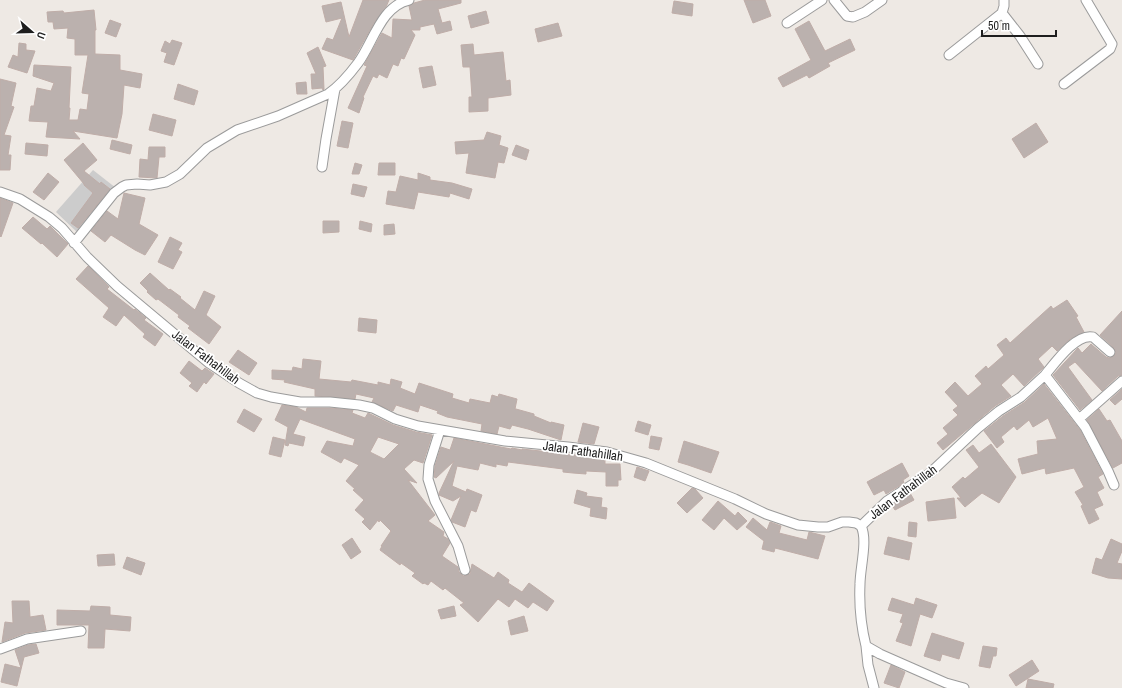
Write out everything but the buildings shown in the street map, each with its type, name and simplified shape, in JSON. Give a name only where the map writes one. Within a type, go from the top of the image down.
[{"type":"street","points":[[74,243],[114,193],[122,187],[137,184],[150,185],[166,182],[180,174],[207,148],[237,130],[278,116],[328,94],[335,89],[358,62],[386,16],[395,7],[409,0]]},
{"type":"street","points":[[788,23],[822,0]]},
{"type":"street","points":[[834,0],[847,16],[853,18],[865,12],[882,0]]},
{"type":"street","points":[[949,55],[1002,13],[1004,0]]},
{"type":"street","points":[[1064,84],[1110,49],[1112,44],[1086,0]]},
{"type":"street","points":[[1002,13],[1020,36],[1038,64]]},
{"type":"street","points":[[322,167],[335,89]]},
{"type":"street","name":"Jalan Fathahillah","points":[[0,192],[20,199],[49,217],[62,228],[87,257],[117,286],[196,353],[224,374],[257,393],[291,401],[359,404],[406,423],[440,430],[505,441],[607,452],[646,463],[730,496],[766,514],[798,525],[823,527],[842,522],[849,522],[856,523],[861,526],[887,501],[930,473],[978,428],[999,411],[1021,397],[1045,375],[1066,351],[1083,338],[1093,337],[1110,352]]},
{"type":"street","points":[[1045,375],[1079,418],[1092,438],[1114,485]]},
{"type":"street","points":[[1079,418],[1122,381]]},
{"type":"street","points":[[440,430],[429,466],[428,478],[435,501],[458,546],[465,570]]},
{"type":"street","points":[[861,526],[864,532],[860,601],[862,631],[874,688]]},
{"type":"street","points":[[0,649],[27,640],[81,631]]},
{"type":"street","points":[[866,646],[876,652],[946,683],[964,688]]},
{"type":"shaded area","points":[[93,170],[116,188],[80,235],[56,212]]}]
